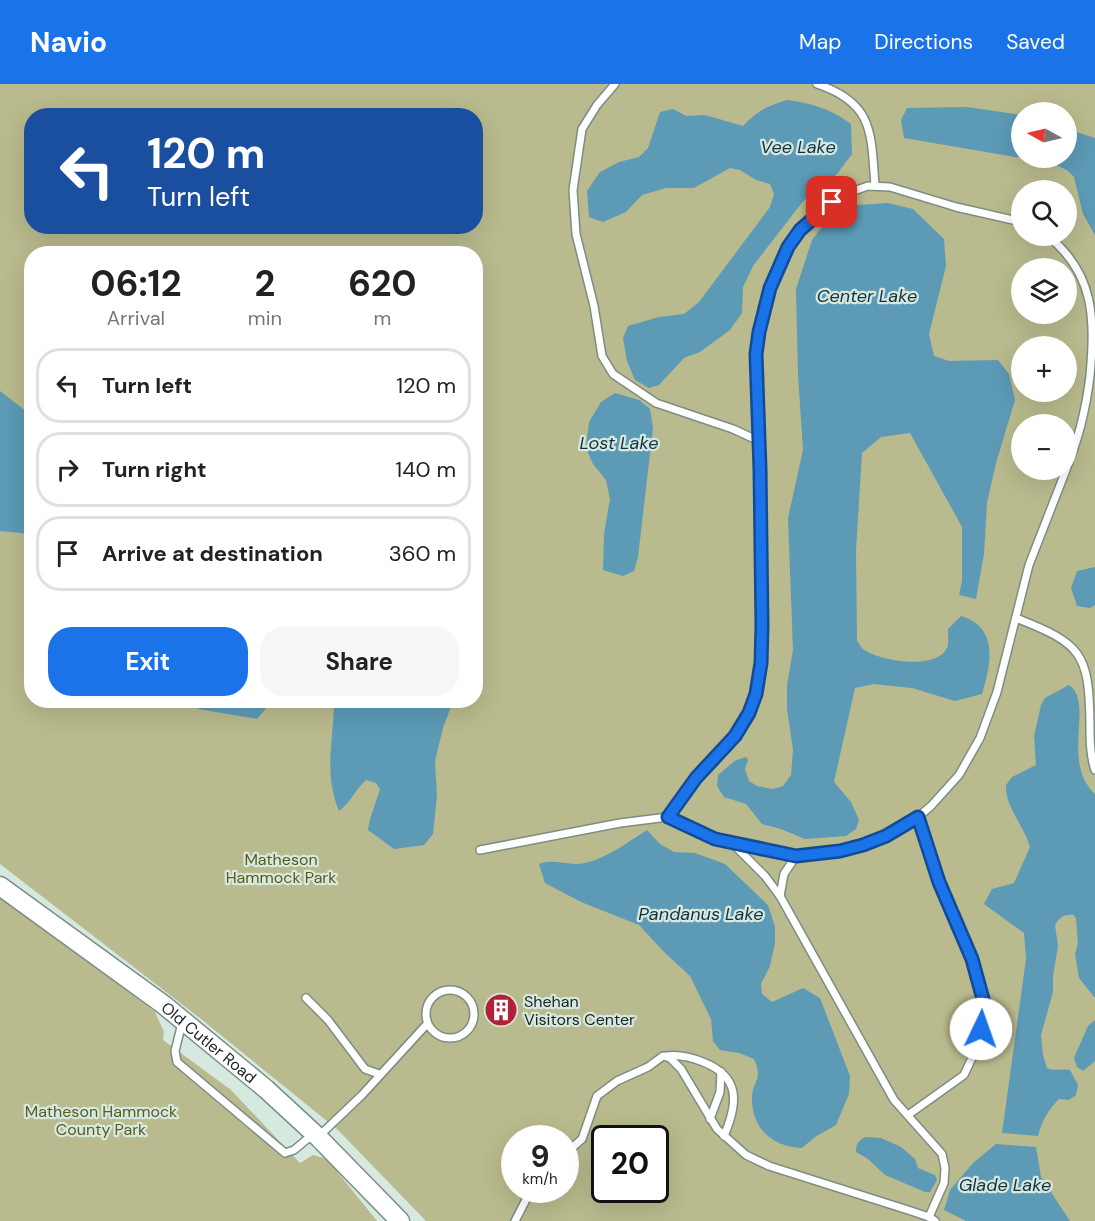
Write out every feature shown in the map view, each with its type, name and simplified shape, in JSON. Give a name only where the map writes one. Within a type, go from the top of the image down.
[{"type":"main road","name":"Old Cutler Road","points":[[0,886],[183,1021],[266,1089],[316,1135],[400,1221]]},
{"type":"lane","points":[[615,84],[597,105],[582,129],[573,190],[576,234],[594,306],[602,356],[613,374],[656,403],[725,426],[759,441]]},
{"type":"lane","points":[[817,84],[851,100],[861,112],[869,129],[875,186]]},
{"type":"lane","points":[[668,817],[689,787],[735,736],[749,713],[756,694],[762,655],[756,349],[763,312],[783,256],[797,233],[824,208],[853,191],[875,186],[898,189],[956,207],[1011,220]]},
{"type":"lane","points":[[1059,246],[1082,276],[1091,300],[1094,322],[1094,345],[1086,405],[1077,434]]},
{"type":"lane","points":[[480,850],[620,822],[668,817],[715,839],[796,856],[840,851],[867,843],[886,836],[918,817],[952,784],[975,747],[995,699],[1029,565],[1062,480]]},
{"type":"lane","points":[[1016,618],[1064,642],[1081,658],[1088,682],[1090,737],[1095,770]]},
{"type":"lane","points":[[908,1115],[964,1075],[977,1047],[986,1010],[972,959],[939,882],[918,817]]},
{"type":"lane","points":[[663,1056],[670,1058],[681,1069],[710,1119],[724,1136],[746,1155],[764,1164],[932,1219],[943,1188],[945,1164],[939,1149],[894,1100],[780,896],[765,876],[732,843]]},
{"type":"lane","points":[[780,896],[784,874],[796,856]]},
{"type":"lane","points":[[183,1021],[175,1051],[177,1062],[285,1153],[294,1150],[316,1135],[362,1095],[427,1024],[426,1009],[433,996],[440,992],[455,990],[470,1000],[474,1010],[473,1021],[468,1030],[460,1036],[450,1039],[439,1036],[427,1024]]},
{"type":"lane","points":[[306,998],[328,1020],[365,1069],[379,1074]]},
{"type":"lane","points":[[579,1142],[582,1139],[597,1096],[617,1081],[648,1067],[663,1056],[674,1054],[706,1063],[725,1074],[732,1085],[734,1111],[724,1136]]},
{"type":"lane","points":[[710,1119],[720,1092],[721,1072]]},
{"type":"lane","points":[[515,1221],[524,1203]]},
{"type":"green space","name":"Matheson Hammock Park","points":[[0,84],[1095,84],[1095,1221],[426,1221],[338,1130],[201,1019],[0,864]]},
{"type":"green space","name":"Matheson Hammock County Park","points":[[0,898],[155,1012],[164,1032],[163,1040],[231,1090],[300,1163],[313,1155],[327,1159],[377,1221],[0,1221]]},
{"type":"water","name":"Vee Lake","points":[[787,100],[836,114],[851,124],[852,154],[837,174],[804,200],[753,266],[743,287],[742,313],[730,330],[700,352],[684,358],[659,385],[649,388],[635,380],[627,361],[623,338],[628,326],[659,317],[684,314],[699,302],[770,207],[774,194],[770,184],[756,180],[740,170],[730,168],[694,188],[666,188],[642,195],[626,212],[603,222],[589,217],[587,191],[600,172],[619,162],[639,157],[648,148],[660,112],[673,109],[686,116],[705,115],[743,126],[763,110]]},
{"type":"water","points":[[967,107],[1011,114],[1011,156],[904,138],[901,120],[907,108]]},
{"type":"water","points":[[1077,132],[1095,138],[1095,235],[1083,214],[1077,180],[1062,168],[1077,168]]},
{"type":"water","name":"Center Lake","points":[[888,203],[913,209],[944,239],[946,266],[929,334],[934,356],[949,361],[998,360],[1009,374],[1011,402],[1014,402],[987,503],[984,554],[976,599],[959,595],[962,581],[962,527],[910,433],[881,437],[862,453],[856,550],[857,641],[863,649],[881,657],[907,662],[931,660],[941,655],[947,648],[948,629],[961,616],[973,621],[982,629],[987,638],[988,671],[982,694],[955,701],[912,688],[874,684],[855,688],[834,782],[851,802],[859,820],[856,829],[846,836],[805,839],[762,824],[746,804],[724,797],[717,786],[718,775],[736,760],[746,757],[748,760],[745,769],[749,781],[757,786],[773,789],[783,786],[791,775],[793,750],[787,709],[787,685],[793,650],[788,518],[803,450],[796,289],[812,240],[830,217],[857,205]]},
{"type":"water","points":[[0,391],[24,410],[24,533],[0,531]]},
{"type":"water","name":"Lost Lake","points":[[615,393],[639,400],[650,409],[653,428],[638,557],[634,571],[623,576],[603,570],[604,534],[610,499],[606,480],[593,464],[586,448],[589,422],[601,402]]},
{"type":"water","points":[[1095,567],[1095,605],[1090,608],[1077,606],[1071,588],[1077,571]]},
{"type":"water","points":[[1069,685],[1076,693],[1079,705],[1080,766],[1085,781],[1095,794],[1095,998],[1079,978],[1075,954],[1078,943],[1076,919],[1074,915],[1060,918],[1055,925],[1058,946],[1053,992],[1041,1035],[1047,1068],[1070,1070],[1078,1085],[1076,1095],[1069,1100],[1059,1099],[1055,1103],[1041,1125],[1038,1136],[1002,1133],[1026,959],[1024,933],[984,904],[992,889],[1014,883],[1030,847],[1008,801],[1006,785],[1012,777],[1036,765],[1034,736],[1041,705],[1045,698]]},
{"type":"water","points":[[198,708],[266,708],[257,719]]},
{"type":"water","points":[[334,708],[450,708],[435,761],[437,796],[433,834],[424,845],[394,849],[368,830],[380,789],[376,783],[366,780],[339,811],[334,797],[330,770]]},
{"type":"water","name":"Pandanus Lake","points":[[647,830],[660,844],[674,852],[695,853],[725,864],[768,905],[775,927],[775,943],[770,966],[761,984],[762,994],[772,1002],[803,988],[820,998],[850,1076],[849,1094],[836,1125],[815,1137],[802,1148],[782,1144],[766,1135],[760,1128],[753,1110],[752,1099],[758,1076],[754,1059],[739,1053],[720,1050],[713,1041],[711,1019],[690,976],[639,925],[581,902],[545,883],[539,864],[550,862],[579,864],[593,861]]},
{"type":"water","points":[[1095,1020],[1095,1061],[1083,1071],[1077,1067],[1074,1058],[1088,1026]]},
{"type":"water","points":[[865,1137],[881,1138],[901,1147],[915,1159],[918,1168],[935,1175],[937,1180],[930,1192],[885,1175],[868,1159],[856,1152],[858,1143]]},
{"type":"water","name":"Glade Lake","points":[[996,1144],[1036,1147],[1041,1177],[1070,1221],[966,1221],[944,1210],[950,1190],[973,1163]]},
{"type":"place","name":"Shehan Visitors Center","points":[[501,1010]]},
{"type":"route","points":[[832,202],[797,233],[788,247],[770,288],[759,332],[756,375],[762,626],[758,687],[749,713],[735,736],[696,778],[668,817],[715,839],[796,856],[840,851],[863,845],[886,836],[918,817],[939,882],[972,959],[986,1010],[981,1029]]}]
